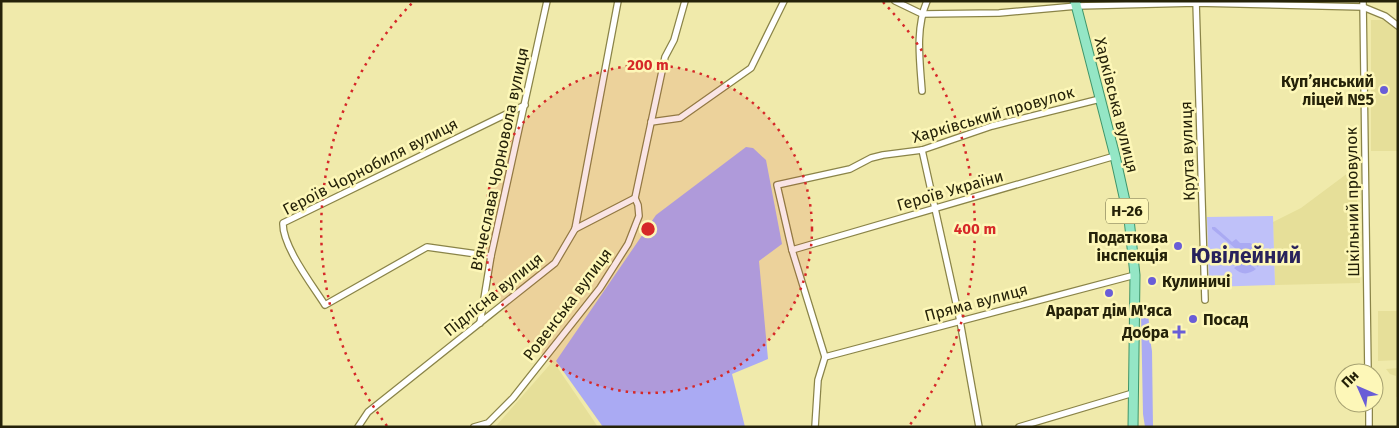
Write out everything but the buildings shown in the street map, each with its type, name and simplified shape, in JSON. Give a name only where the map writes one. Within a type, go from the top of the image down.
[{"type":"main road","name":"Харківська вулиця","points":[[1076,4],[1129,219],[1135,274],[1133,427]]},
{"type":"street","name":"В'ячеслава Чорновола вулиця","points":[[480,323],[492,256],[547,1]]},
{"type":"street","name":"Підлісна вулиця","points":[[358,427],[368,412],[555,263],[575,229],[618,1]]},
{"type":"street","name":"Ровенська вулиця","points":[[474,427],[488,423],[513,398],[600,288],[628,244],[639,216],[636,198],[665,57],[674,40],[685,1]]},
{"type":"street","points":[[652,122],[680,118],[751,68],[784,1]]},
{"type":"street","points":[[895,1],[922,14],[999,13],[1076,4],[1196,2],[1363,4],[1398,26]]},
{"type":"street","points":[[922,92],[919,51],[922,14],[927,1]]},
{"type":"street","name":"Крута вулиця","points":[[1196,2],[1204,300]]},
{"type":"street","name":"Шкільний провулок","points":[[1363,4],[1368,363]]},
{"type":"street","name":"Харківський провулок","points":[[792,250],[777,184],[850,169],[871,158],[922,150],[992,126],[1100,99]]},
{"type":"street","name":"Героїв Чорнобиля вулиця","points":[[492,256],[427,247],[326,305],[300,266],[283,231],[283,223],[525,105]]},
{"type":"street","points":[[922,150],[960,321],[978,427]]},
{"type":"street","name":"Героїв України","points":[[792,250],[1115,156]]},
{"type":"street","points":[[575,229],[636,198]]},
{"type":"street","points":[[792,250],[825,358],[818,380],[815,427]]},
{"type":"street","name":"Пряма вулиця","points":[[825,358],[1135,274]]},
{"type":"street","points":[[1019,427],[1133,393]]},
{"type":"street","points":[[1369,413],[1369,427]]},
{"type":"shaded area","name":"Куп’янський ліцей №5","points":[[1371,20],[1386,20],[1398,29],[1398,151],[1371,151]]},
{"type":"shaded area","points":[[746,147],[753,148],[766,160],[782,244],[759,261],[768,359],[732,374],[745,427],[603,427],[556,361],[656,215]]},
{"type":"shaded area","points":[[1356,167],[1360,283],[1275,285],[1273,222],[1301,208]]},
{"type":"shaded area","points":[[1273,216],[1275,285],[1209,287],[1207,217]]},
{"type":"shaded area","points":[[1212,227],[1215,227],[1232,242],[1236,239],[1240,243],[1250,243],[1257,247],[1248,254],[1242,254]]},
{"type":"shaded area","points":[[1257,249],[1261,258],[1258,267],[1249,260],[1250,255]]},
{"type":"shaded area","points":[[1233,250],[1240,256],[1241,260],[1234,266],[1230,257]]},
{"type":"shaded area","points":[[1242,262],[1247,262],[1256,269],[1247,273],[1239,272],[1234,268]]},
{"type":"shaded area","points":[[1378,311],[1398,311],[1398,360],[1378,361]]},
{"type":"shaded area","points":[[1141,312],[1148,313],[1152,351],[1153,427],[1145,427],[1143,414]]},
{"type":"shaded area","points":[[553,361],[598,427],[495,427]]},
{"type":"shaded area","points":[[1398,368],[1398,397],[1396,397],[1396,376],[1390,374],[1386,369]]},
{"type":"place","name":"Куп’янський ліцей №5","points":[[1384,90]]},
{"type":"place","name":"Податкова інспекція","points":[[1178,246]]},
{"type":"place","name":"Кулиничі","points":[[1152,281]]},
{"type":"place","name":"Арарат дім М'яса","points":[[1109,293]]},
{"type":"place","name":"Посад","points":[[1193,319]]},
{"type":"place","name":"Добра","points":[[1179,332]]},
{"type":"district","name":"Ювілейний","points":[[1246,256]]}]
